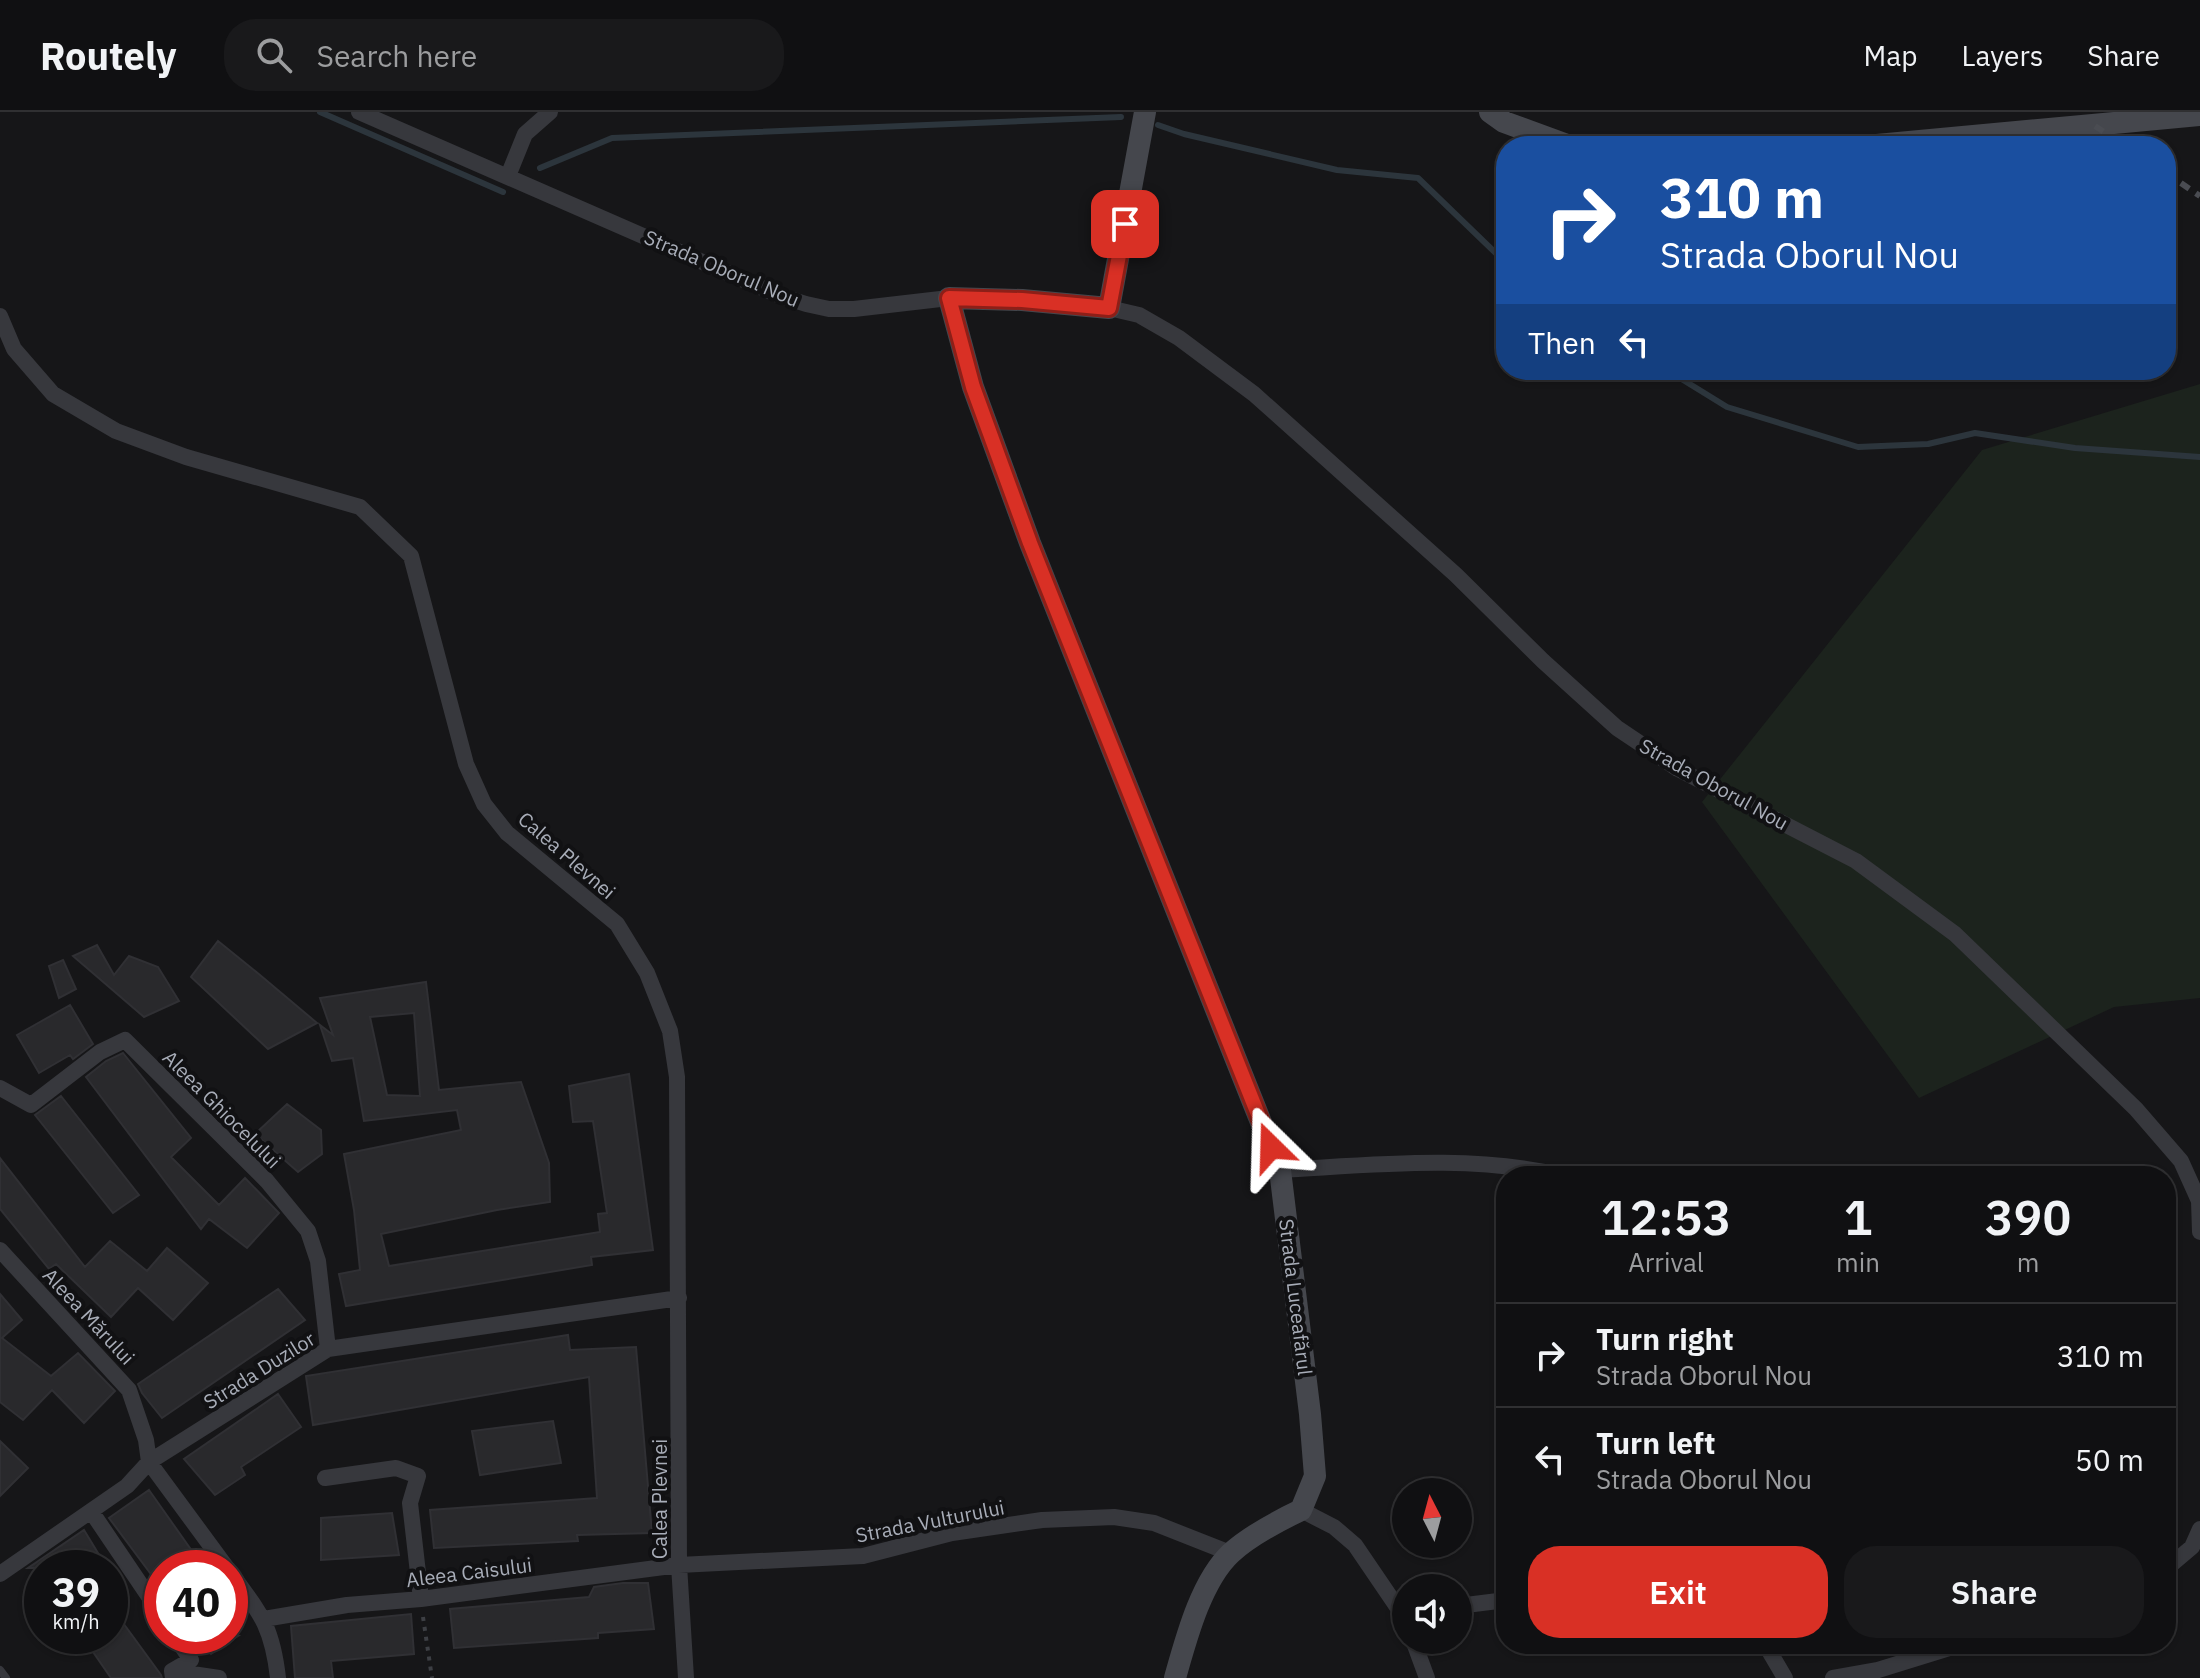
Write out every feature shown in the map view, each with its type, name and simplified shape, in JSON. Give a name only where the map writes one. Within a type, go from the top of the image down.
[{"type":"street","name":"Strada Oborul Nou","points":[[359,112],[764,289],[806,304],[854,309],[949,298],[1022,300],[1109,308],[1139,315],[1179,338],[1254,394],[1456,575],[1543,661],[1617,728],[1678,769],[1856,861],[1955,934],[2136,1109],[2181,1161],[2199,1201],[2200,1232]]},
{"type":"street","points":[[508,176],[525,134],[525,112]]},
{"type":"street","points":[[525,134],[550,112]]},
{"type":"street","points":[[1109,308],[1145,112]]},
{"type":"street","points":[[1490,112],[1504,122],[1542,136]]},
{"type":"street","points":[[1970,136],[2188,115]]},
{"type":"street","name":"Strada Luceafărul","points":[[949,298],[973,387],[1030,543],[1280,1170],[1309,1400],[1315,1476],[1301,1510]]},
{"type":"street","name":"Calea Plevnei","points":[[0,316],[14,349],[53,394],[78,409],[116,431],[186,457],[360,507],[411,556],[466,764],[484,804],[507,833],[617,924],[647,973],[670,1031],[677,1077],[679,1565],[686,1678]]},
{"type":"street","name":"Aleea Ghiocelului","points":[[0,1088],[31,1105],[100,1052],[125,1040],[267,1181],[308,1231],[318,1261],[328,1349]]},
{"type":"street","points":[[1280,1170],[1482,1163],[1511,1166]]},
{"type":"street","name":"Aleea Mărului","points":[[0,1250],[129,1390],[146,1440],[149,1462]]},
{"type":"street","name":"Strada Duzilor","points":[[0,1574],[127,1486],[149,1462],[328,1349],[679,1298]]},
{"type":"street","points":[[149,1462],[213,1550]]},
{"type":"street","points":[[325,1478],[396,1468],[418,1476],[410,1503],[421,1599]]},
{"type":"street","points":[[1175,1678],[1203,1593],[1230,1553],[1301,1510],[1334,1527],[1355,1545],[1392,1597]]},
{"type":"street","points":[[91,1511],[144,1589]]},
{"type":"street","name":"Strada Vulturului","points":[[679,1565],[863,1556],[952,1533],[1042,1520],[1114,1517],[1154,1523],[1230,1553]]},
{"type":"street","points":[[2176,1561],[2192,1547],[2200,1529]]},
{"type":"street","name":"Aleea Caisului","points":[[264,1619],[347,1605],[421,1599],[679,1565]]},
{"type":"street","points":[[248,1597],[264,1619],[273,1642],[278,1678]]},
{"type":"street","points":[[1472,1604],[1496,1601]]},
{"type":"street","points":[[173,1674],[191,1660],[187,1654]]},
{"type":"street","points":[[1418,1654],[1427,1678]]},
{"type":"street","points":[[1771,1654],[1785,1678]]},
{"type":"street","points":[[1833,1678],[1878,1670],[1930,1654]]},
{"type":"street","points":[[173,1674],[219,1678]]},
{"type":"lane","points":[[0,1670],[6,1678]]},
{"type":"path","points":[[421,1599],[432,1678]]},
{"type":"shaded area","points":[[2200,384],[2200,998],[2114,1007],[1919,1098],[1702,802],[1982,450]]},
{"type":"building","points":[[218,941],[317,1023],[268,1049],[191,977]]},
{"type":"building","points":[[97,945],[114,975],[129,956],[158,967],[179,1001],[144,1017],[73,956]]},
{"type":"building","points":[[63,960],[76,989],[59,998],[49,966]]},
{"type":"building","points":[[426,982],[439,1090],[521,1082],[549,1163],[550,1202],[381,1234],[389,1266],[600,1232],[598,1214],[607,1213],[593,1121],[573,1122],[569,1086],[629,1074],[653,1250],[591,1257],[592,1265],[346,1306],[339,1274],[360,1270],[344,1154],[461,1130],[457,1110],[364,1121],[353,1058],[332,1061],[320,1025],[333,1035],[320,998]],"holes":[[[414,1013],[420,1096],[387,1095],[370,1017]]]},
{"type":"building","points":[[70,1005],[93,1044],[73,1059],[70,1055],[39,1073],[17,1035]]},
{"type":"building","points":[[123,1053],[191,1138],[171,1157],[219,1205],[245,1178],[279,1213],[247,1248],[209,1219],[201,1229],[86,1077],[106,1061]]},
{"type":"building","points":[[61,1096],[139,1195],[113,1213],[35,1115]]},
{"type":"building","points":[[287,1104],[321,1130],[322,1154],[298,1172],[255,1134]]},
{"type":"building","points":[[0,1158],[85,1267],[110,1241],[147,1271],[167,1248],[208,1283],[173,1320],[138,1288],[111,1317],[56,1264],[49,1269],[0,1209]]},
{"type":"building","points":[[278,1289],[305,1320],[162,1418],[138,1384]]},
{"type":"building","points":[[0,1294],[22,1320],[2,1338],[51,1376],[78,1353],[115,1391],[84,1423],[52,1390],[23,1420],[0,1402]]},
{"type":"building","points":[[568,1335],[570,1350],[636,1347],[652,1533],[577,1535],[578,1541],[434,1548],[430,1510],[597,1498],[589,1377],[313,1425],[306,1376]]},
{"type":"building","points":[[278,1394],[301,1427],[241,1467],[245,1475],[215,1495],[184,1459]]},
{"type":"building","points":[[553,1421],[561,1463],[480,1475],[472,1431]]},
{"type":"building","points":[[0,1441],[28,1468],[0,1496]]},
{"type":"building","points":[[149,1490],[191,1550],[144,1550],[144,1565],[109,1518]]},
{"type":"building","points":[[392,1513],[399,1555],[321,1560],[321,1518]]},
{"type":"building","points":[[84,1530],[96,1550],[55,1550]]},
{"type":"building","points":[[648,1583],[654,1629],[598,1633],[598,1638],[454,1648],[450,1609],[589,1597],[594,1587]]},
{"type":"building","points":[[411,1614],[414,1654],[331,1661],[333,1678],[295,1678],[291,1626]]},
{"type":"building","points":[[128,1630],[162,1678],[111,1678],[94,1654],[128,1654]]},
{"type":"waterway","points":[[320,112],[503,192]]},
{"type":"waterway","points":[[540,168],[612,138],[1121,117]]},
{"type":"waterway","points":[[1158,125],[1337,170],[1418,178],[1496,253]]},
{"type":"waterway","points":[[1683,380],[1727,407],[1858,447],[1928,444],[1975,433],[2075,448],[2200,457]]},
{"type":"railway","points":[[2095,126],[2110,136]]},
{"type":"railway","points":[[2176,180],[2200,196]]},
{"type":"route","points":[[1125,224],[1109,308],[1022,300],[949,298],[973,387],[1030,543],[1271,1147]]}]
